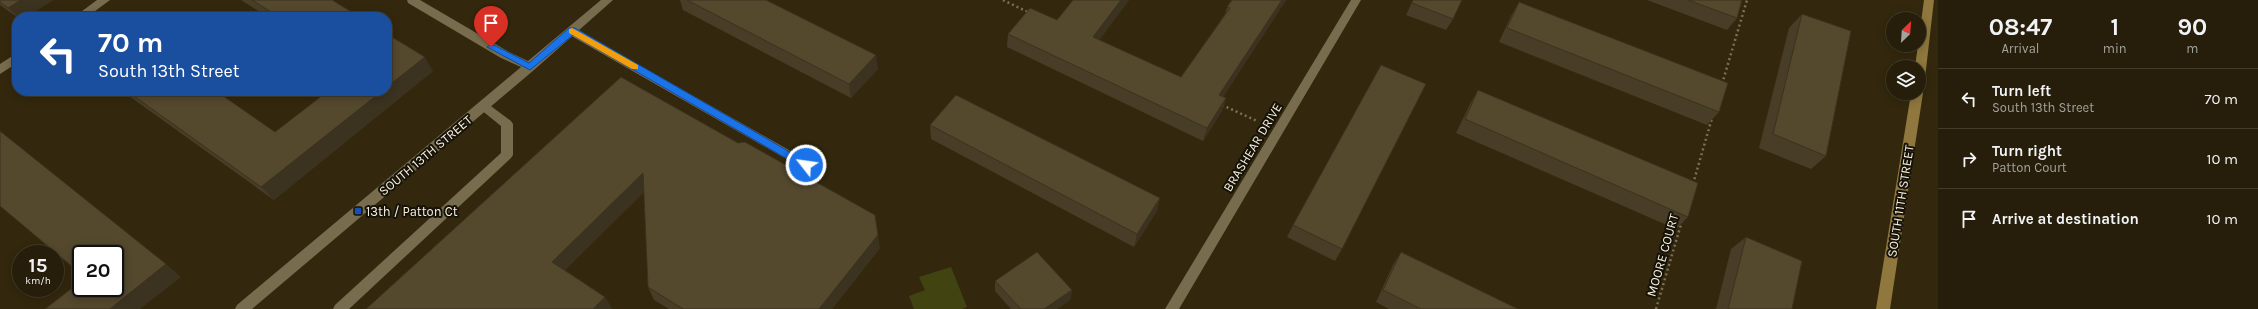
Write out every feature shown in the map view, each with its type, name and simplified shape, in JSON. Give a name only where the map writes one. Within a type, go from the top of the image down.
[{"type":"street","points":[[87,12],[105,0]]},
{"type":"street","points":[[412,0],[505,55],[530,67]]},
{"type":"street","name":"SOUTH 13TH STREET","points":[[242,309],[608,0]]},
{"type":"street","name":"BRASHEAR DRIVE","points":[[1172,309],[1356,0]]},
{"type":"street","points":[[1922,60],[1930,0]]},
{"type":"street","points":[[572,31],[806,165]]},
{"type":"street","points":[[0,70],[12,61]]},
{"type":"street","name":"SOUTH 11TH STREET","points":[[1883,309],[1916,100]]},
{"type":"street","points":[[340,309],[507,155],[507,124],[484,106]]},
{"type":"path","points":[[1003,0],[1032,14]]},
{"type":"path","points":[[1720,90],[1747,0]]},
{"type":"path","points":[[1220,104],[1277,131]]},
{"type":"path","points":[[1692,188],[1714,113]]},
{"type":"path","name":"MOORE COURT","points":[[1656,309],[1683,219]]},
{"type":"shaded area","points":[[951,267],[967,307],[962,309],[914,309],[909,296],[925,290],[919,277]]},
{"type":"building","points":[[0,0],[21,0],[8,8],[0,2]]},
{"type":"building","points":[[252,0],[332,0],[352,12],[271,12]]},
{"type":"building","points":[[687,0],[766,0],[876,55],[849,84]]},
{"type":"building","points":[[1073,0],[1121,0],[1093,37],[1181,77],[1230,8],[1227,7],[1232,0],[1282,0],[1219,95],[1226,98],[1207,128],[1008,34],[1030,8],[1057,20]]},
{"type":"building","points":[[1413,0],[1462,0],[1453,19],[1412,3]]},
{"type":"building","points":[[1688,0],[1742,0],[1737,18]]},
{"type":"building","points":[[1519,2],[1728,83],[1719,112],[1507,28]]},
{"type":"building","points":[[1802,14],[1851,31],[1826,156],[1773,134]]},
{"type":"building","points":[[392,37],[425,57],[392,83]]},
{"type":"building","points":[[1381,65],[1426,84],[1342,249],[1293,225]]},
{"type":"building","points":[[621,77],[738,143],[745,142],[875,215],[878,235],[819,309],[683,309],[648,287],[643,173],[552,262],[605,297],[593,309],[366,309]]},
{"type":"building","points":[[1478,90],[1698,183],[1688,217],[1465,119]]},
{"type":"building","points":[[956,95],[1160,198],[1137,234],[930,125]]},
{"type":"building","points":[[134,96],[223,96],[275,132],[322,96],[376,96],[261,187]]},
{"type":"building","points":[[0,131],[166,264],[110,309],[45,309],[60,297],[64,297],[64,294],[72,288],[72,297],[124,297],[124,245],[72,245],[72,266],[64,260],[64,245],[46,245],[0,206]]},
{"type":"building","points":[[1746,237],[1802,261],[1792,309],[1728,309]]},
{"type":"building","points":[[1037,252],[1072,290],[1044,309],[1021,309],[995,281]]},
{"type":"building","points":[[1401,252],[1518,309],[1421,309],[1383,290]]},
{"type":"slow traffic","points":[[572,31],[635,67]]},
{"type":"place","name":"13th / Patton Ct","points":[[358,211]]},
{"type":"route","points":[[491,47],[530,67],[572,31],[806,165]]}]
